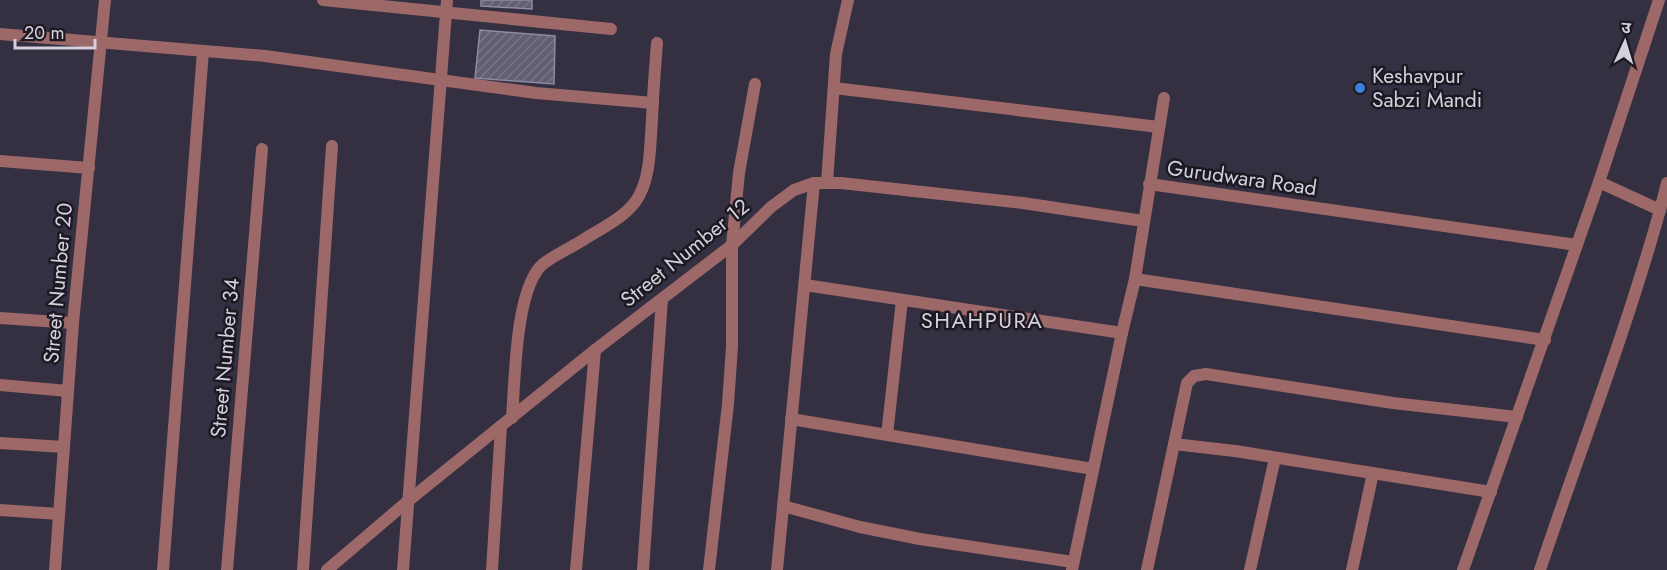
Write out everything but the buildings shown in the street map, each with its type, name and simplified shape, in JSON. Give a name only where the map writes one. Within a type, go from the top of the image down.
[{"type":"street","name":"Street Number 20","points":[[55,570],[73,323],[105,0]]},
{"type":"street","points":[[323,0],[611,29]]},
{"type":"street","points":[[403,570],[447,0]]},
{"type":"street","points":[[777,570],[805,285],[834,88],[836,54],[848,0]]},
{"type":"street","points":[[1463,570],[1545,340],[1659,0]]},
{"type":"street","points":[[0,34],[265,56],[536,93],[653,102]]},
{"type":"street","points":[[492,570],[506,422],[526,293],[542,265],[613,222],[630,208],[639,196],[646,177],[657,43]]},
{"type":"street","points":[[163,570],[203,51]]},
{"type":"street","points":[[709,570],[728,404],[732,347],[732,245],[739,173],[755,84]]},
{"type":"street","points":[[834,88],[1159,127]]},
{"type":"street","points":[[1149,184],[1164,98]]},
{"type":"street","points":[[303,570],[332,146]]},
{"type":"street","name":"Street Number 34","points":[[227,570],[262,149]]},
{"type":"street","points":[[0,161],[89,168]]},
{"type":"street","points":[[1599,182],[1660,210]]},
{"type":"street","name":"Street Number 12","points":[[327,570],[408,501],[595,350],[732,245],[771,207],[794,190],[820,183],[841,183],[1023,203],[1143,221]]},
{"type":"street","points":[[1540,570],[1624,328],[1644,267],[1667,183]]},
{"type":"street","name":"Gurudwara Road","points":[[1073,566],[1135,279],[1149,184],[1577,245]]},
{"type":"street","points":[[1135,279],[1545,340]]},
{"type":"street","points":[[805,285],[1122,333]]},
{"type":"street","points":[[643,570],[662,298]]},
{"type":"street","points":[[887,435],[902,300]]},
{"type":"street","points":[[0,318],[73,323]]},
{"type":"street","points":[[576,570],[595,350]]},
{"type":"street","points":[[1147,570],[1187,383],[1194,376],[1206,374],[1393,403],[1517,417]]},
{"type":"street","points":[[0,385],[68,391]]},
{"type":"street","points":[[791,419],[1093,469]]},
{"type":"street","points":[[0,443],[64,447]]},
{"type":"street","points":[[1174,444],[1491,492]]},
{"type":"street","points":[[1250,570],[1275,458]]},
{"type":"street","points":[[1352,570],[1373,473]]},
{"type":"street","points":[[783,506],[860,527],[1073,566]]},
{"type":"street","points":[[0,510],[59,514]]},
{"type":"place","name":"Keshavpur Sabzi Mandi","points":[[1360,88]]},
{"type":"district","name":"SHAHPURA","points":[[982,320]]}]
